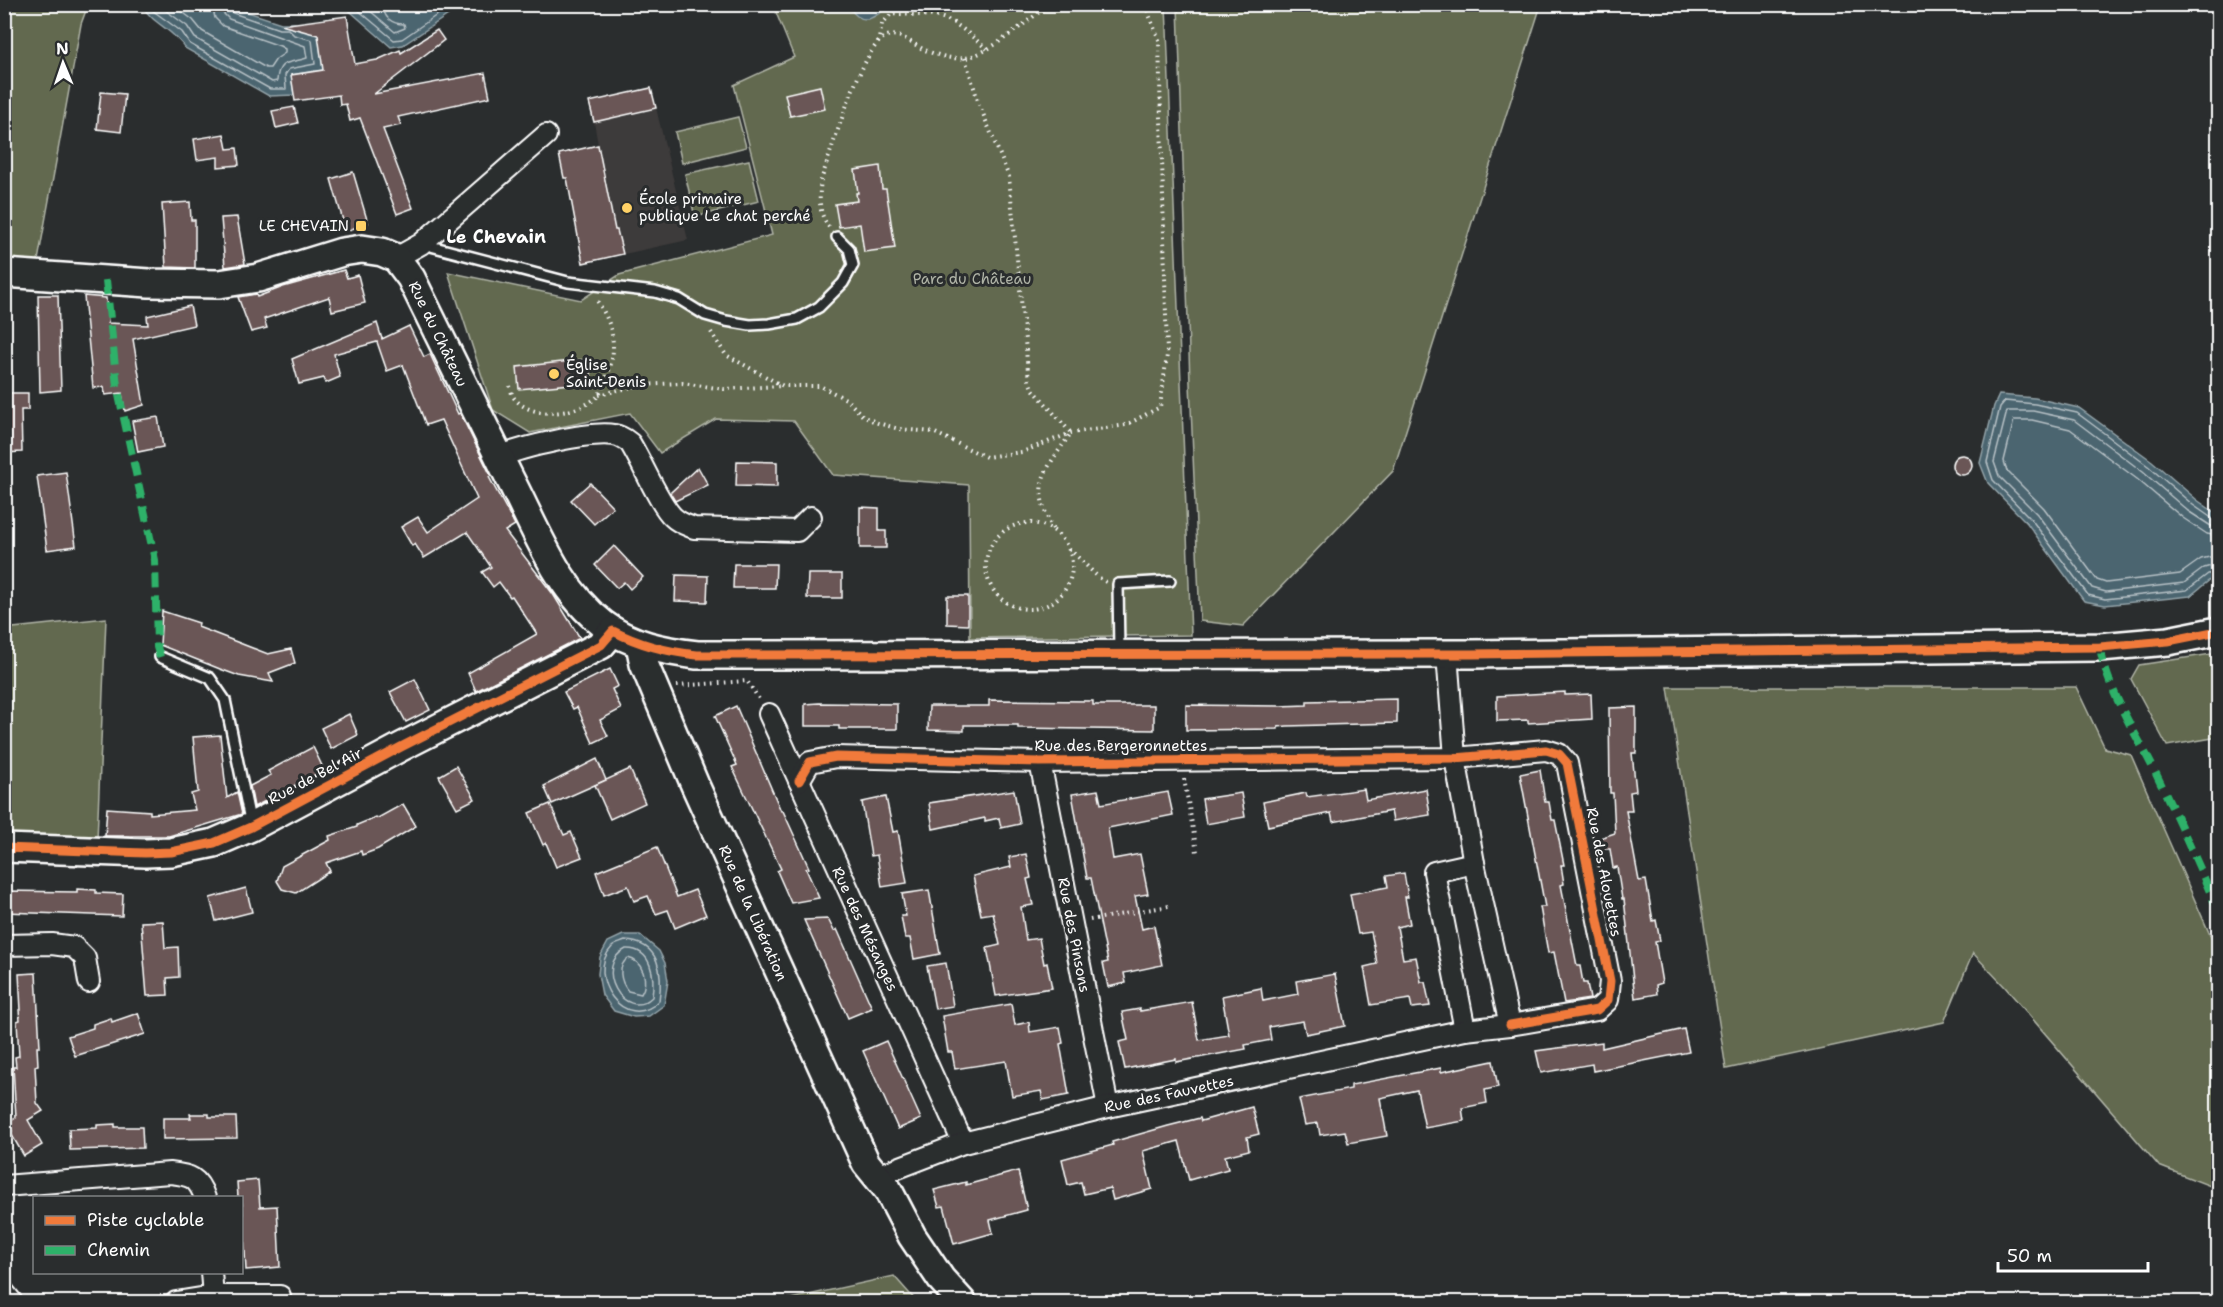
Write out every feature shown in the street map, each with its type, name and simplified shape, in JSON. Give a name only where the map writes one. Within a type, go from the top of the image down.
[{"type":"street","points":[[4,273],[148,283],[219,284],[258,278],[342,252],[362,249],[382,252],[396,258],[421,244],[546,135]]},
{"type":"street","name":"Rue du Château","points":[[396,258],[411,278],[541,543],[568,587],[589,611],[613,631],[640,644],[662,650],[697,655],[1447,654],[2100,647],[2168,641],[2218,631]]},
{"type":"street","points":[[499,457],[516,450],[589,435],[616,435],[630,443],[671,516],[682,524],[693,528],[797,531],[811,517]]},
{"type":"street","name":"Rue de Bel Air","points":[[4,848],[171,852],[214,843],[251,827],[601,645],[613,631]]},
{"type":"street","name":"Rue de la Libération","points":[[640,644],[644,664],[653,687],[866,1163],[888,1190],[912,1236],[941,1279],[962,1302]]},
{"type":"street","points":[[1447,654],[1455,758],[1474,863],[1510,1025]]},
{"type":"street","name":"Rue des Mésanges","points":[[769,714],[963,1143]]},
{"type":"street","name":"Rue des Alouettes","points":[[1455,758],[1546,750],[1559,754],[1567,763],[1610,981],[1608,1000],[1597,1010],[1510,1025]]},
{"type":"street","name":"Rue des Bergeronnettes","points":[[799,781],[810,762],[836,757],[1040,762],[1455,758]]},
{"type":"street","name":"Rue des Pinsons","points":[[1040,762],[1108,1107]]},
{"type":"street","points":[[1465,1030],[1434,872],[1474,863]]},
{"type":"street","points":[[4,945],[52,944],[74,947],[85,958],[89,982]]},
{"type":"street","name":"Rue des Fauvettes","points":[[877,1176],[963,1143],[1108,1107],[1465,1030],[1510,1025]]},
{"type":"street","points":[[4,1186],[170,1173],[188,1175],[200,1184],[205,1196]]},
{"type":"street","points":[[211,1274],[213,1296]]},
{"type":"street","points":[[4,1292],[12,1302]]},
{"type":"street","points":[[176,1302],[213,1296],[280,1296]]},
{"type":"lane","points":[[421,244],[576,283],[655,292],[679,300],[705,315],[742,324],[769,324],[797,319],[819,307],[843,283],[853,265],[849,249],[837,237]]},
{"type":"lane","points":[[1119,654],[1118,584],[1170,582]]},
{"type":"lane","points":[[160,657],[210,678],[225,700],[251,827]]},
{"type":"path","points":[[837,237],[822,218],[819,198],[821,180],[858,74],[870,52],[886,36],[896,36],[942,56],[965,58],[988,49],[1050,4]]},
{"type":"path","points":[[510,386],[514,399],[528,409],[546,412],[564,411],[584,406],[599,395],[640,385],[682,383],[724,389],[820,386],[846,399],[864,417],[898,429],[933,432],[986,458],[1022,453],[1071,433],[1126,425],[1160,407],[1167,355],[1159,40],[1146,7],[1142,4]]},
{"type":"path","points":[[878,44],[882,24],[891,14],[941,17],[961,28],[988,49]]},
{"type":"path","points":[[965,58],[979,104],[1009,177],[1029,381],[1032,388],[1071,433]]},
{"type":"path","points":[[576,283],[595,297],[607,314],[613,332],[613,355],[608,375],[599,395]]},
{"type":"path","points":[[705,315],[707,326],[726,355],[783,386]]},
{"type":"path","points":[[1055,533],[1047,517],[1041,492],[1043,474],[1071,433]]},
{"type":"path","points":[[1068,548],[1072,561],[1071,575],[1061,594],[1045,607],[1031,610],[1017,608],[1004,602],[987,580],[985,565],[988,551],[995,538],[1006,529],[1019,524],[1034,523],[1048,527],[1098,577],[1110,584],[1118,584]]},
{"type":"path","points":[[653,687],[747,681],[769,714]]},
{"type":"path","points":[[1181,760],[1197,852]]},
{"type":"path","points":[[1071,923],[1169,906]]},
{"type":"shaded area","name":"École primaire publique Le chat perché","points":[[656,108],[688,240],[583,263],[567,178],[564,178],[559,154],[598,145],[594,122]]},
{"type":"green space","points":[[5,5],[88,5],[81,24],[37,266],[5,261]]},
{"type":"green space","name":"Parc du Château","points":[[773,5],[1166,5],[1191,635],[970,638],[969,485],[833,475],[794,421],[716,419],[660,453],[630,413],[530,433],[493,410],[448,272],[581,300],[619,275],[772,235],[734,85],[794,57]]},
{"type":"green space","points":[[1178,5],[1541,5],[1393,471],[1243,626],[1200,621]]},
{"type":"green space","points":[[738,117],[746,147],[682,163],[675,132]]},
{"type":"green space","points":[[749,160],[759,201],[695,217],[685,174]]},
{"type":"green space","points":[[106,618],[97,840],[5,835],[4,629]]},
{"type":"green space","points":[[2218,653],[2218,737],[2167,746],[2131,679],[2139,665]]},
{"type":"green space","points":[[1668,687],[2076,687],[2105,748],[2131,755],[2218,953],[2218,1189],[2159,1166],[1973,953],[1944,1022],[1726,1069]]},
{"type":"green space","points":[[894,1276],[917,1302],[777,1302]]},
{"type":"water","points":[[849,4],[914,5],[887,8],[871,18],[862,19],[852,11]]},
{"type":"water","points":[[142,5],[227,5],[281,23],[295,23],[295,29],[318,35],[323,70],[291,75],[294,95],[269,96],[185,48],[180,41],[151,17]]},
{"type":"water","points":[[343,5],[395,5],[399,10],[411,5],[463,5],[403,45],[391,47]]},
{"type":"water","points":[[1999,395],[2035,398],[2079,408],[2152,461],[2218,515],[2218,577],[2211,579],[2190,596],[2105,605],[2084,601],[2027,523],[1988,483],[1980,463],[1994,406]]},
{"type":"water","points":[[623,935],[640,935],[659,951],[665,963],[668,981],[664,1005],[649,1016],[634,1017],[614,1011],[602,995],[598,974],[600,957],[608,942]]},
{"type":"building","points":[[347,16],[355,64],[377,60],[400,50],[401,53],[437,30],[444,40],[374,94],[485,73],[490,97],[398,117],[401,125],[383,129],[413,208],[397,214],[360,118],[350,121],[346,104],[340,105],[339,95],[295,101],[291,75],[323,70],[318,35],[281,25]]},
{"type":"building","points":[[820,86],[825,109],[790,116],[785,94]]},
{"type":"building","points":[[651,88],[656,108],[594,122],[589,102]]},
{"type":"building","points":[[101,92],[125,94],[121,132],[97,129]]},
{"type":"building","points":[[294,107],[298,123],[276,128],[272,111]]},
{"type":"building","points":[[224,134],[227,149],[237,148],[239,165],[218,167],[218,157],[197,160],[194,139]]},
{"type":"building","points":[[598,145],[615,230],[617,230],[623,254],[583,263],[567,178],[564,178],[559,154]]},
{"type":"building","points":[[880,166],[882,189],[886,189],[895,248],[864,252],[860,224],[839,227],[835,204],[857,201],[855,170]]},
{"type":"building","points":[[353,172],[368,223],[346,231],[331,179]]},
{"type":"building","points":[[190,202],[191,220],[195,220],[195,268],[166,267],[162,204]]},
{"type":"building","points":[[237,217],[245,264],[225,267],[221,218]]},
{"type":"building","points":[[344,270],[347,278],[358,275],[365,303],[332,311],[329,297],[264,319],[267,328],[251,332],[238,297],[256,294],[257,297],[283,287]]},
{"type":"building","points":[[38,295],[58,295],[61,390],[40,392]]},
{"type":"building","points":[[84,296],[106,298],[108,323],[148,325],[147,316],[190,306],[194,325],[133,339],[144,405],[125,411],[122,393],[105,395],[104,387],[93,388]]},
{"type":"building","points":[[377,323],[382,339],[409,326],[424,357],[430,354],[491,476],[489,477],[515,525],[505,531],[553,594],[580,638],[476,691],[468,673],[537,634],[512,596],[510,597],[499,582],[493,587],[482,572],[491,567],[467,532],[424,558],[415,544],[412,546],[401,527],[418,517],[428,532],[477,499],[441,420],[426,425],[403,365],[387,371],[377,342],[334,354],[340,377],[326,383],[324,378],[299,384],[292,359]]},
{"type":"building","name":"Église Saint-Denis","points":[[589,359],[592,382],[519,389],[517,367]]},
{"type":"building","points":[[4,393],[28,393],[28,410],[21,410],[22,452],[4,453]]},
{"type":"building","points":[[158,417],[163,447],[138,452],[132,421]]},
{"type":"building","points":[[1962,455],[1969,458],[1972,465],[1969,472],[1962,475],[1955,472],[1952,465],[1955,458]]},
{"type":"building","points":[[737,461],[777,462],[777,487],[736,486]]},
{"type":"building","points":[[698,467],[708,485],[675,501],[670,493]]},
{"type":"building","points":[[66,472],[76,546],[47,550],[37,476]]},
{"type":"building","points":[[590,483],[613,507],[594,524],[571,500]]},
{"type":"building","points":[[860,507],[879,508],[879,531],[886,531],[886,548],[860,548]]},
{"type":"building","points":[[614,546],[643,577],[630,589],[624,582],[617,588],[595,565]]},
{"type":"building","points":[[734,564],[776,564],[775,588],[733,588]]},
{"type":"building","points":[[808,574],[842,574],[842,598],[807,598]]},
{"type":"building","points":[[676,575],[708,576],[707,602],[675,601]]},
{"type":"building","points":[[947,596],[968,596],[968,625],[947,624]]},
{"type":"building","points":[[162,611],[199,623],[198,627],[268,654],[291,649],[295,663],[269,673],[273,682],[239,676],[220,669],[160,645]]},
{"type":"building","points":[[610,669],[618,686],[612,689],[621,709],[600,720],[608,736],[593,743],[577,707],[573,709],[564,692]]},
{"type":"building","points":[[415,679],[430,710],[406,722],[390,692]]},
{"type":"building","points":[[1565,692],[1565,695],[1591,694],[1592,719],[1528,723],[1528,720],[1497,721],[1497,696]]},
{"type":"building","points":[[1397,699],[1397,723],[1287,726],[1278,727],[1278,729],[1186,730],[1186,705],[1279,706],[1307,705],[1307,701]]},
{"type":"building","points":[[989,700],[1093,701],[1093,705],[1154,705],[1154,730],[964,725],[964,731],[928,730],[929,706],[989,706]]},
{"type":"building","points":[[805,704],[897,704],[897,729],[839,729],[839,726],[805,726]]},
{"type":"building","points":[[736,706],[781,811],[809,868],[806,869],[819,898],[791,903],[777,871],[781,869],[732,767],[737,765],[715,716]]},
{"type":"building","points":[[1636,707],[1636,753],[1632,753],[1636,791],[1630,792],[1632,811],[1626,811],[1639,881],[1646,880],[1653,921],[1656,920],[1660,941],[1655,942],[1662,983],[1656,985],[1657,994],[1635,998],[1624,899],[1622,899],[1617,867],[1613,868],[1610,849],[1596,849],[1594,840],[1615,833],[1613,793],[1610,793],[1609,708]]},
{"type":"building","points":[[349,714],[358,735],[331,749],[321,728]]},
{"type":"building","points":[[220,735],[227,798],[237,792],[242,814],[169,836],[105,836],[107,808],[150,811],[150,814],[195,810],[191,794],[198,792],[193,737]]},
{"type":"building","points":[[313,747],[324,770],[254,807],[250,786],[271,775],[268,771]]},
{"type":"building","points":[[597,759],[606,780],[552,804],[544,786]]},
{"type":"building","points":[[456,766],[475,799],[457,808],[439,776]]},
{"type":"building","points":[[630,769],[645,803],[610,819],[595,785]]},
{"type":"building","points":[[1540,770],[1545,802],[1549,802],[1552,820],[1555,820],[1564,865],[1561,865],[1564,884],[1561,885],[1577,966],[1580,966],[1583,983],[1587,983],[1590,999],[1564,1003],[1554,952],[1548,953],[1540,907],[1545,907],[1520,774]]},
{"type":"building","points":[[1364,789],[1366,800],[1426,789],[1430,815],[1393,821],[1391,811],[1333,822],[1331,813],[1268,826],[1263,802],[1306,793],[1307,797]]},
{"type":"building","points":[[1014,790],[1020,824],[1001,828],[999,818],[985,821],[985,818],[933,829],[929,803]]},
{"type":"building","points":[[1098,790],[1101,804],[1168,792],[1173,815],[1108,828],[1113,859],[1140,854],[1148,894],[1135,896],[1142,929],[1154,926],[1162,965],[1124,973],[1126,983],[1108,987],[1103,963],[1108,962],[1091,878],[1087,878],[1072,794]]},
{"type":"building","points":[[1241,793],[1245,817],[1206,824],[1202,799]]},
{"type":"building","points":[[886,797],[893,832],[898,831],[907,883],[882,887],[877,855],[871,856],[862,802]]},
{"type":"building","points":[[403,804],[416,826],[378,849],[362,855],[361,851],[326,863],[330,871],[296,893],[282,889],[277,881],[282,866],[330,840],[329,836],[378,818]]},
{"type":"building","points":[[550,804],[564,835],[571,832],[582,857],[556,867],[529,813]]},
{"type":"building","points":[[657,847],[677,897],[695,890],[706,915],[675,928],[668,910],[656,914],[648,896],[634,901],[628,886],[604,895],[596,872]]},
{"type":"building","points":[[1026,854],[1031,878],[1027,879],[1033,905],[1021,907],[1026,940],[1039,938],[1052,988],[996,996],[987,948],[1000,945],[993,913],[981,915],[973,876],[1011,867],[1009,857]]},
{"type":"building","points":[[1404,873],[1408,897],[1405,897],[1410,924],[1397,927],[1403,959],[1416,957],[1421,982],[1425,982],[1430,1006],[1412,1008],[1410,999],[1371,1005],[1364,967],[1377,964],[1374,946],[1371,932],[1358,934],[1350,894],[1388,887],[1386,876]]},
{"type":"building","points":[[246,888],[252,912],[216,921],[210,898]]},
{"type":"building","points":[[77,889],[96,890],[96,893],[123,894],[122,916],[4,912],[4,891],[77,892]]},
{"type":"building","points":[[929,890],[940,954],[914,959],[910,938],[905,938],[901,916],[906,916],[902,894]]},
{"type":"building","points":[[828,919],[834,931],[837,929],[872,1008],[848,1018],[804,920]]},
{"type":"building","points":[[163,921],[165,948],[178,947],[179,977],[167,978],[168,995],[147,996],[141,922]]},
{"type":"building","points":[[946,963],[953,1006],[935,1009],[927,966]]},
{"type":"building","points":[[36,973],[40,1047],[37,1047],[38,1065],[35,1066],[37,1103],[43,1111],[28,1120],[42,1145],[24,1156],[7,1122],[16,1117],[13,1067],[16,1067],[15,1057],[19,1056],[17,1021],[20,1020],[19,1010],[21,1010],[19,974]]},
{"type":"building","points":[[1335,974],[1345,1026],[1306,1034],[1303,1021],[1269,1027],[1271,1040],[1245,1045],[1246,1049],[1125,1069],[1119,1042],[1128,1040],[1122,1012],[1192,1002],[1199,1040],[1229,1035],[1222,996],[1261,988],[1263,1001],[1298,994],[1296,981]]},
{"type":"building","points":[[1011,1004],[1015,1025],[1029,1022],[1030,1032],[1060,1027],[1063,1043],[1060,1044],[1069,1095],[1043,1100],[1041,1091],[1012,1096],[1006,1061],[955,1069],[952,1052],[948,1052],[942,1016]]},
{"type":"building","points":[[138,1013],[145,1034],[75,1056],[68,1036],[93,1028],[93,1024],[111,1018],[112,1022]]},
{"type":"building","points":[[1684,1029],[1689,1052],[1593,1071],[1592,1064],[1541,1073],[1536,1051],[1602,1042],[1602,1048]]},
{"type":"building","points":[[886,1041],[921,1119],[898,1129],[863,1051]]},
{"type":"building","points":[[1493,1061],[1498,1087],[1485,1090],[1487,1103],[1462,1108],[1464,1121],[1425,1128],[1417,1090],[1380,1098],[1387,1136],[1348,1143],[1345,1131],[1320,1135],[1318,1123],[1305,1125],[1299,1099],[1351,1089],[1351,1085],[1441,1068],[1441,1072]]},
{"type":"building","points":[[1252,1107],[1259,1134],[1247,1137],[1249,1150],[1225,1156],[1228,1169],[1189,1180],[1179,1141],[1143,1151],[1152,1189],[1113,1200],[1110,1188],[1084,1194],[1081,1182],[1068,1185],[1062,1159],[1168,1126],[1200,1118],[1201,1121]]},
{"type":"building","points":[[190,1114],[236,1117],[237,1138],[163,1139],[163,1118],[191,1118]]},
{"type":"building","points":[[115,1124],[115,1127],[142,1127],[143,1148],[70,1150],[69,1129],[97,1128],[97,1125]]},
{"type":"building","points":[[1018,1171],[1027,1210],[990,1220],[993,1233],[954,1244],[944,1206],[939,1207],[934,1190],[966,1182],[966,1185]]},
{"type":"building","points":[[258,1180],[260,1207],[277,1206],[280,1267],[246,1270],[243,1196],[238,1196],[237,1182]]},
{"type":"marked path","points":[[106,280],[117,386],[155,560],[157,647],[160,657]]},
{"type":"marked path","points":[[2100,647],[2117,698],[2167,796],[2218,910]]},
{"type":"cycle path","points":[[4,848],[145,853],[171,852],[214,843],[251,827],[601,645],[613,631],[654,647],[697,655],[1472,654],[2100,647],[2168,641],[2218,631]]},
{"type":"cycle path","points":[[799,781],[810,762],[836,757],[1040,762],[1455,758],[1546,750],[1559,754],[1567,763],[1610,981],[1608,1000],[1597,1010],[1510,1025]]},
{"type":"place","name":"École primaire publique Le chat perché","points":[[627,208]]},
{"type":"place","name":"LE CHEVAIN","points":[[361,226]]},
{"type":"place","name":"Église Saint-Denis","points":[[554,374]]},
{"type":"district","name":"Le Chevain","points":[[496,237]]}]
